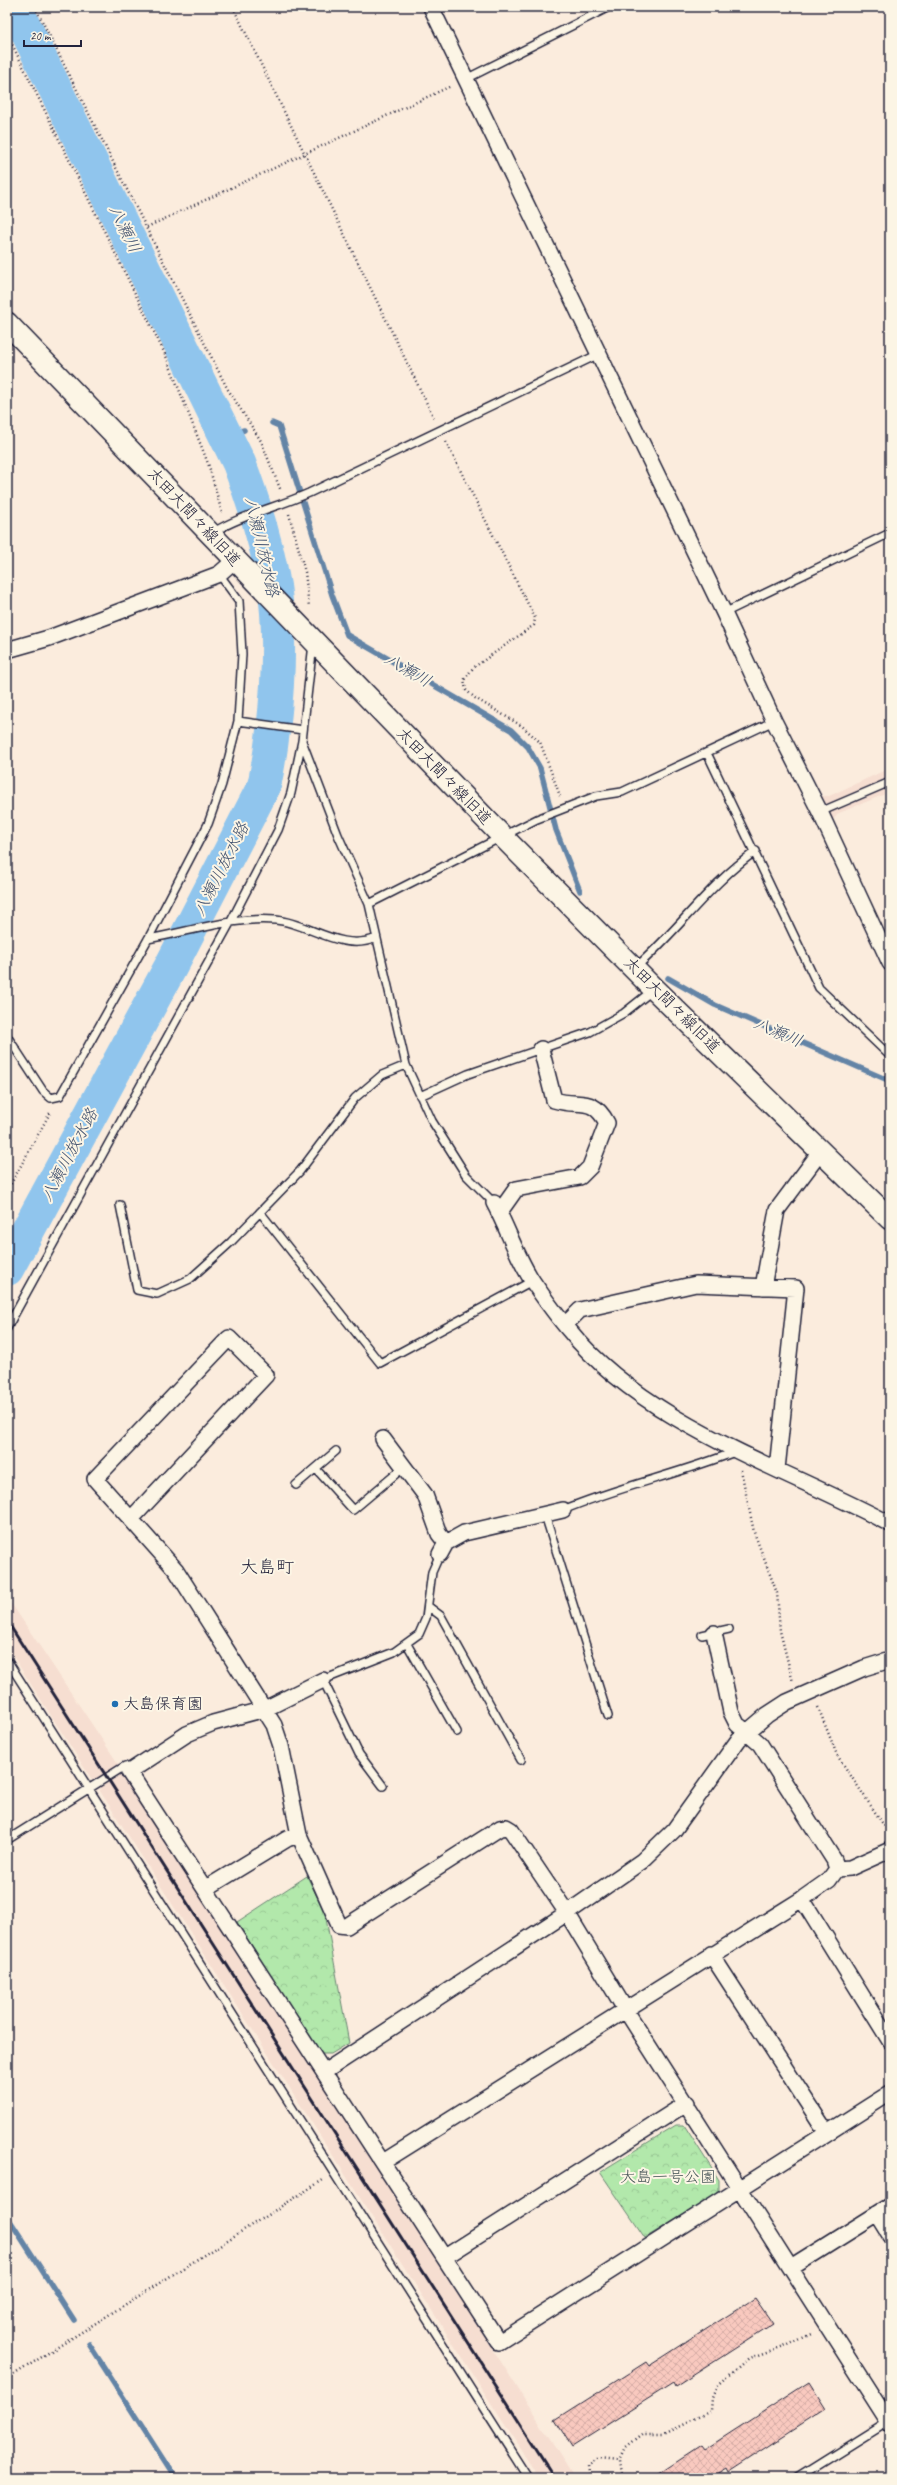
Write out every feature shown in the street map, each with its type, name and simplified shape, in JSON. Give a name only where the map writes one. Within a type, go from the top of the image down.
[{"type":"street","points":[[431,7],[597,355],[724,613],[774,721],[820,812],[890,962]]},
{"type":"street","name":"太田大間々線旧道","points":[[7,323],[218,529],[241,567],[503,837],[635,968],[654,989],[890,1219]]},
{"type":"street","points":[[7,650],[49,638],[241,567]]},
{"type":"street","points":[[541,1049],[554,1100],[567,1104],[590,1104],[600,1109],[607,1123],[590,1167],[580,1177],[516,1189],[497,1208],[532,1281],[564,1325],[608,1372],[667,1412],[738,1451],[890,1524]]},
{"type":"street","points":[[763,1287],[777,1210],[821,1151]]},
{"type":"street","points":[[564,1325],[580,1310],[696,1284],[796,1288],[777,1470]]},
{"type":"street","points":[[132,1518],[266,1375],[229,1338],[95,1479],[132,1518],[176,1570],[274,1725],[281,1746],[299,1835],[339,1925],[347,1926],[500,1828],[506,1827],[511,1830],[567,1913],[625,2008],[889,2422]]},
{"type":"street","points":[[383,1439],[403,1468],[425,1495],[443,1548],[464,1533],[563,1510]]},
{"type":"street","points":[[715,1632],[731,1712],[737,1724],[760,1744],[834,1860],[837,1869]]},
{"type":"street","points":[[324,2072],[567,1913],[642,1861],[674,1830],[733,1746],[746,1732],[787,1702],[864,1668],[890,1660]]},
{"type":"street","points":[[323,1680],[265,1709],[213,1723],[187,1734],[129,1772],[499,2342],[741,2190],[890,2093]]},
{"type":"street","points":[[205,1890],[287,1839],[299,1835]]},
{"type":"street","points":[[383,2162],[711,1954],[802,1899],[829,1880],[837,1869],[850,1868],[890,1850]]},
{"type":"street","points":[[802,1899],[890,2040]]},
{"type":"street","points":[[711,1954],[827,2133]]},
{"type":"street","points":[[444,2257],[687,2103]]},
{"type":"street","points":[[791,2268],[890,2206]]},
{"type":"street","points":[[877,2214],[890,2235]]},
{"type":"lane","points":[[466,79],[609,7]]},
{"type":"lane","points":[[218,529],[310,493],[597,355]]},
{"type":"lane","points":[[724,613],[890,533]]},
{"type":"lane","points":[[7,1036],[43,1091],[51,1098],[60,1096],[148,939],[208,824],[222,784],[238,721],[242,654],[239,601],[219,574]]},
{"type":"lane","points":[[310,638],[300,729],[302,741],[338,835],[369,904],[406,1065],[432,1121],[466,1175],[497,1208]]},
{"type":"lane","points":[[238,721],[300,729]]},
{"type":"lane","points":[[369,904],[564,807],[596,796],[622,792],[774,721]]},
{"type":"lane","points":[[7,1328],[230,923],[278,830],[291,793],[302,741]]},
{"type":"lane","points":[[707,753],[756,851],[819,988],[890,1056]]},
{"type":"lane","points":[[820,812],[890,782]]},
{"type":"lane","points":[[635,968],[660,947],[706,893],[737,865],[756,851]]},
{"type":"lane","points":[[148,939],[230,923],[277,920],[338,940],[366,942],[376,938]]},
{"type":"lane","points":[[420,1096],[468,1074],[590,1032],[624,1013],[654,989]]},
{"type":"lane","points":[[120,1205],[137,1290],[145,1293],[157,1294],[190,1279],[260,1212],[300,1171],[355,1098],[382,1075],[406,1065]]},
{"type":"lane","points":[[260,1212],[380,1363],[532,1281]]},
{"type":"lane","points":[[296,1485],[336,1451]]},
{"type":"lane","points":[[563,1510],[597,1496],[690,1469],[738,1451]]},
{"type":"lane","points":[[316,1469],[353,1510],[403,1468]]},
{"type":"lane","points":[[545,1515],[608,1716]]},
{"type":"lane","points":[[383,1786],[359,1754],[323,1680],[407,1644],[419,1634],[428,1607],[432,1572],[443,1548]]},
{"type":"lane","points":[[428,1607],[441,1616],[521,1760]]},
{"type":"lane","points":[[407,1644],[457,1732]]},
{"type":"lane","points":[[7,1660],[528,2478]]},
{"type":"lane","points":[[7,1840],[125,1766]]},
{"type":"lane","points":[[797,2478],[889,2422]]},
{"type":"path","points":[[35,7],[227,388],[261,440],[285,504],[305,572],[310,638]]},
{"type":"path","points":[[7,34],[166,356],[210,466],[218,529]]},
{"type":"path","points":[[147,227],[466,79]]},
{"type":"path","points":[[7,1191],[60,1096]]},
{"type":"path","points":[[738,1451],[748,1510],[777,1593],[780,1631],[794,1688]]},
{"type":"path","points":[[814,1702],[821,1713],[837,1755],[890,1834]]},
{"type":"path","points":[[7,2379],[334,2173]]},
{"type":"path","points":[[616,2478],[622,2474],[620,2460],[626,2447],[644,2432],[664,2433],[711,2412],[712,2398],[717,2386],[749,2359],[784,2347],[828,2326]]},
{"type":"path","points":[[590,2478],[588,2465],[599,2458],[620,2460]]},
{"type":"shaded area","points":[[890,768],[890,792],[839,813],[833,820],[821,796],[829,796]]},
{"type":"shaded area","points":[[7,1597],[119,1765],[95,1780],[91,1778],[7,1647]]},
{"type":"shaded area","points":[[122,1774],[575,2478],[539,2478],[100,1791],[101,1787]]},
{"type":"green space","points":[[307,1876],[325,1913],[349,2043],[331,2054],[320,2054],[237,1922]]},
{"type":"green space","name":"大島一号公園","points":[[676,2125],[684,2125],[719,2180],[719,2193],[645,2238],[600,2172]]},
{"type":"building","points":[[755,2298],[773,2324],[675,2387],[673,2383],[572,2447],[555,2420],[646,2362],[649,2366]]},
{"type":"building","points":[[809,2382],[826,2409],[729,2472],[727,2468],[711,2478],[652,2478],[701,2446],[704,2450]]},
{"type":"waterway","name":"八瀬川放水路","points":[[7,1269],[170,968],[264,786],[275,713],[278,659],[277,608],[271,570],[260,524],[239,463],[15,7]]},
{"type":"waterway","name":"八瀬川","points":[[272,423],[279,426],[332,595],[347,635],[511,730],[528,747],[540,768],[556,830],[580,891]]},
{"type":"waterway","name":"八瀬川","points":[[227,435],[244,430]]},
{"type":"waterway","name":"八瀬川","points":[[668,978],[715,1005],[890,1081]]},
{"type":"waterway","points":[[7,2216],[74,2320]]},
{"type":"waterway","points":[[89,2344],[175,2478]]},
{"type":"railway","points":[[7,1621],[555,2478]]},
{"type":"place","name":"大島保育園","points":[[115,1704]]},
{"type":"district","name":"大島町","points":[[267,1567]]}]
